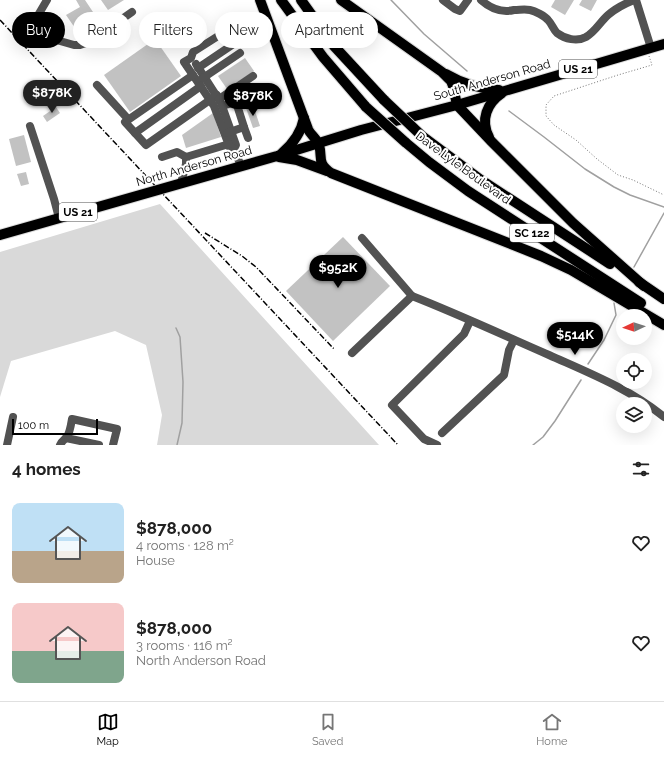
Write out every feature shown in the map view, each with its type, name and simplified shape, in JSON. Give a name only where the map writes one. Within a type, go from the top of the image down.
[{"type":"main road","points":[[260,0],[309,132],[319,144],[321,162],[331,173]]},
{"type":"main road","name":"Dave Lyle Boulevard","points":[[282,0],[323,57],[366,107],[429,162],[468,191],[664,318]]},
{"type":"main road","name":"Dave Lyle Boulevard","points":[[301,0],[334,46],[358,73],[422,136],[481,180],[664,299]]},
{"type":"main road","points":[[341,0],[442,72],[466,84],[482,88],[505,90]]},
{"type":"main road","name":"South Anderson Road","points":[[395,120],[457,105],[664,44]]},
{"type":"main road","points":[[442,72],[451,81],[457,105],[573,223],[644,286]]},
{"type":"main road","points":[[492,142],[485,129],[484,116],[491,102],[505,90]]},
{"type":"main road","points":[[277,156],[295,141],[301,130],[304,116]]},
{"type":"main road","name":"North Anderson Road","points":[[0,235],[319,144],[395,120]]},
{"type":"main road","points":[[277,156],[297,160],[541,256],[571,270],[664,325]]},
{"type":"street","points":[[47,0],[37,17],[39,26],[60,41],[74,45],[89,42],[132,12]]},
{"type":"street","points":[[443,0],[460,11],[468,0]]},
{"type":"street","points":[[481,0],[492,9],[499,11],[508,12],[523,9],[531,10],[548,19],[557,32],[568,39],[584,38],[593,32],[607,16],[621,5],[635,0],[650,48]]},
{"type":"street","points":[[135,133],[199,78],[233,44],[235,41],[231,31],[228,30],[193,52],[191,58],[184,62],[199,78],[217,100],[228,132]]},
{"type":"street","points":[[126,120],[240,53]]},
{"type":"street","points":[[97,85],[146,145],[253,76]]},
{"type":"street","points":[[217,100],[236,102],[248,138]]},
{"type":"street","points":[[162,156],[178,152],[186,157],[236,145],[214,106],[217,100]]},
{"type":"street","points":[[30,126],[59,218]]},
{"type":"street","points":[[228,132],[244,127]]},
{"type":"street","points":[[231,146],[241,166]]},
{"type":"street","points":[[181,183],[186,164],[186,157]]},
{"type":"street","points":[[362,238],[412,296],[614,385],[648,405],[664,417]]},
{"type":"street","points":[[352,353],[412,296]]},
{"type":"street","points":[[437,445],[424,439],[392,405],[464,334],[470,321]]},
{"type":"street","points":[[442,433],[504,375],[509,350],[514,340]]},
{"type":"street","points":[[8,445],[13,417]]},
{"type":"street","points":[[60,445],[62,440],[66,438],[69,432],[72,419],[117,429],[113,445]]},
{"type":"street","points":[[66,438],[99,445]]},
{"type":"path","points":[[650,48],[652,65],[554,96],[546,105],[546,116],[554,125],[576,140],[618,175],[633,180],[664,195]]},
{"type":"shaded area","points":[[160,204],[379,445],[157,445],[162,415],[146,345],[115,331],[11,361],[0,397],[0,252]]},
{"type":"building","points":[[76,0],[85,0],[93,12],[73,12],[73,25],[66,15],[80,7]]},
{"type":"building","points":[[101,0],[124,0],[108,10]]},
{"type":"building","points":[[555,0],[574,0],[565,15],[551,7]]},
{"type":"building","points":[[582,0],[597,0],[591,11],[579,5]]},
{"type":"building","points":[[142,48],[161,48],[181,76],[130,112],[104,75]]},
{"type":"building","points":[[245,58],[254,71],[227,89],[218,76]]},
{"type":"building","points":[[253,105],[260,126],[253,128],[246,108]]},
{"type":"building","points":[[56,107],[60,113],[47,122],[43,116]]},
{"type":"building","points":[[213,113],[221,137],[186,148],[182,135]]},
{"type":"building","points":[[24,135],[31,162],[16,166],[9,139]]},
{"type":"building","points":[[26,172],[29,184],[21,186],[17,174]]},
{"type":"building","points":[[343,237],[390,286],[333,341],[286,291]]},
{"type":"waterway","points":[[391,0],[424,34],[467,71]]},
{"type":"waterway","points":[[509,111],[585,169],[614,187],[630,195],[664,207]]},
{"type":"waterway","points":[[634,267],[664,213]]},
{"type":"waterway","points":[[588,364],[604,340],[616,315],[614,303]]},
{"type":"waterway","points":[[176,328],[180,337],[183,382],[182,423],[177,445]]},
{"type":"waterway","points":[[533,445],[543,437],[555,421],[581,380]]},
{"type":"railway","points":[[0,20],[398,445]]},
{"type":"railway","points":[[205,233],[242,256],[256,267],[335,350]]}]
